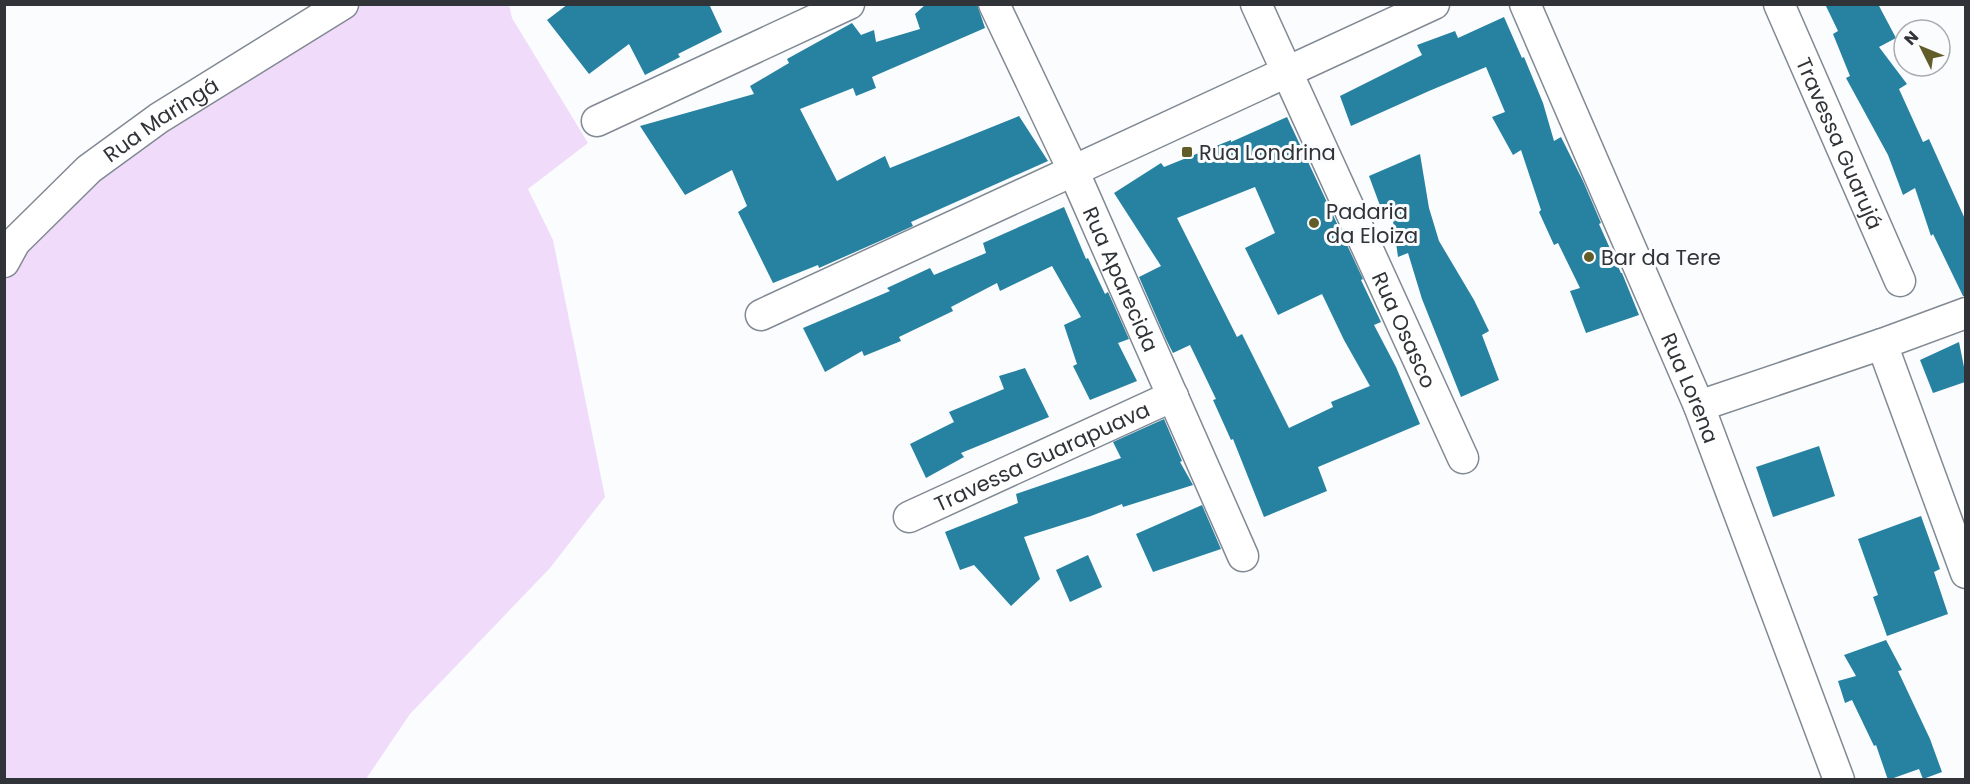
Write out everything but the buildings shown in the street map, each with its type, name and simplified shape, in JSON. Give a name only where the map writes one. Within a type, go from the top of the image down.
[{"type":"street","name":"Rua Maringá","points":[[4,261],[15,242],[89,169],[159,118],[343,4]]},
{"type":"street","points":[[597,121],[849,4]]},
{"type":"street","name":"Rua Aparecida","points":[[994,4],[1073,170],[1243,556]]},
{"type":"street","name":"Rua Osasco","points":[[1256,4],[1463,458]]},
{"type":"street","points":[[760,315],[1434,4]]},
{"type":"street","name":"Rua Lorena","points":[[1524,4],[1699,406],[1839,780]]},
{"type":"street","name":"Travessa Guarujá","points":[[1779,4],[1900,281]]},
{"type":"street","points":[[1699,406],[1882,344],[1965,313]]},
{"type":"street","points":[[1882,344],[1965,573]]},
{"type":"street","name":"Travessa Guarapuava","points":[[909,517],[1173,396]]},
{"type":"shaded area","points":[[343,5],[509,5],[512,18],[588,143],[528,189],[553,240],[605,497],[550,568],[410,714],[366,779],[5,780],[4,262],[89,169]]},
{"type":"place","name":"Rua Londrina","points":[[1187,152]]},
{"type":"place","name":"Padaria da Eloiza","points":[[1314,223]]},
{"type":"place","name":"Bar da Tere","points":[[1589,257]]}]
